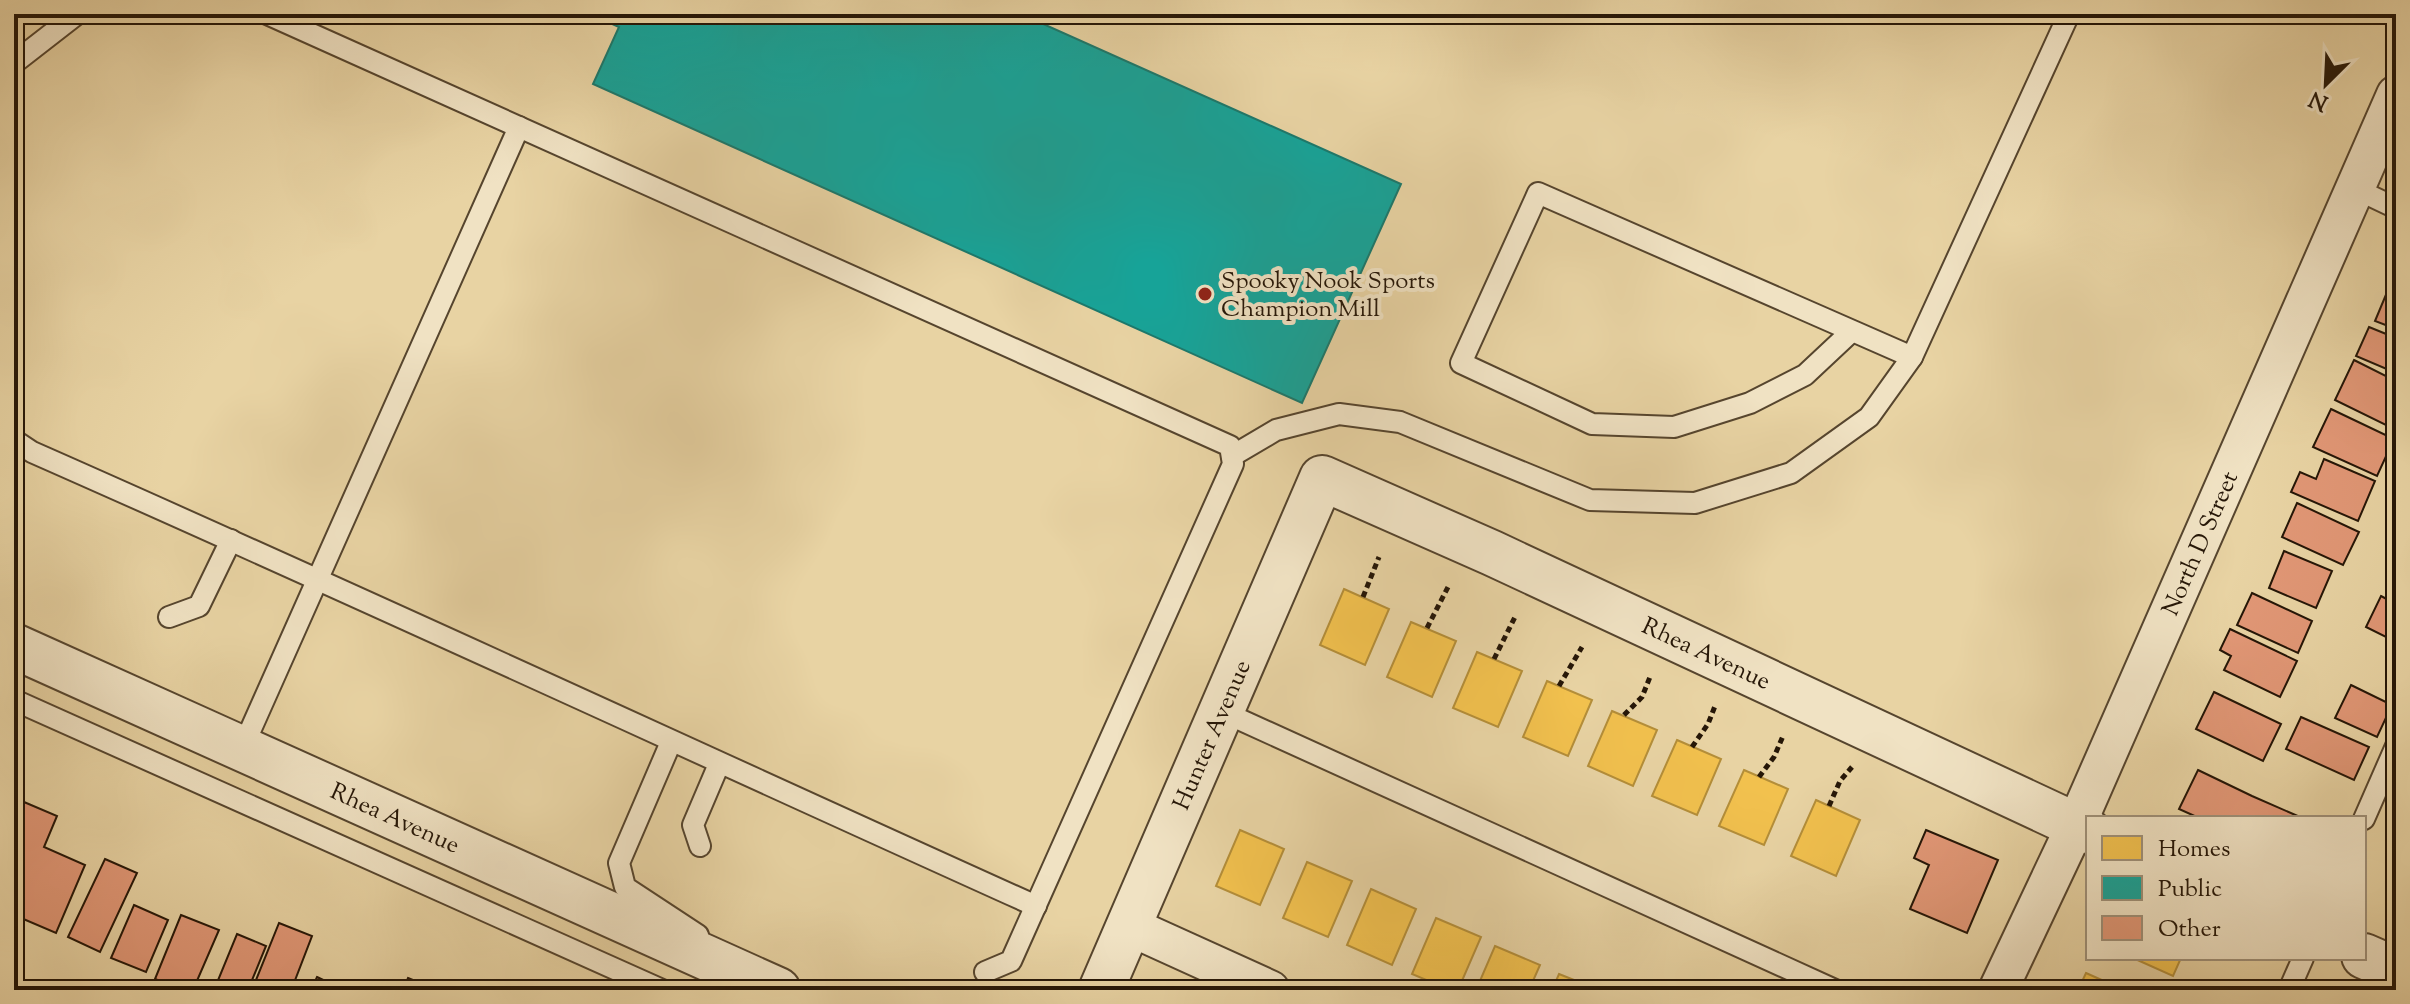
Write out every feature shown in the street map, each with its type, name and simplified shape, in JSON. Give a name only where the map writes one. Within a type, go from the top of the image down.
[{"type":"street","name":"North D Street","points":[[2087,816],[2396,95]]},
{"type":"street","name":"Rhea Avenue","points":[[1322,478],[1492,553],[2082,828]]},
{"type":"street","name":"Hunter Avenue","points":[[1101,990],[1322,478]]},
{"type":"street","name":"Rhea Avenue","points":[[14,646],[770,986]]},
{"type":"street","name":"North D Street","points":[[1998,990],[2082,828]]},
{"type":"street","points":[[1129,926],[1270,990]]},
{"type":"street","points":[[2366,957],[2396,970]]},
{"type":"lane","points":[[14,63],[77,14]]},
{"type":"lane","points":[[267,14],[1230,446],[1233,464],[1011,961],[985,972]]},
{"type":"lane","points":[[1232,456],[1276,430],[1339,414],[1400,422],[1590,500],[1695,503],[1791,473],[1869,417],[1912,357],[2069,14]]},
{"type":"lane","points":[[242,749],[519,127]]},
{"type":"lane","points":[[2354,188],[2396,208]]},
{"type":"lane","points":[[1852,331],[1805,375],[1750,403],[1674,427],[1592,424],[1461,363],[1538,193],[1912,357]]},
{"type":"lane","points":[[14,440],[32,452],[318,578],[719,764],[1036,906]]},
{"type":"lane","points":[[169,617],[199,606],[231,540]]},
{"type":"lane","points":[[14,700],[662,990]]},
{"type":"lane","points":[[1221,711],[1835,990]]},
{"type":"lane","points":[[671,742],[619,863],[625,887],[770,986]]},
{"type":"lane","points":[[2365,816],[2396,746]]},
{"type":"lane","points":[[700,846],[693,825],[719,764]]},
{"type":"lane","points":[[2289,990],[2302,960]]},
{"type":"path","points":[[1363,597],[1379,557]]},
{"type":"path","points":[[1427,628],[1448,587]]},
{"type":"path","points":[[1494,659],[1515,617]]},
{"type":"path","points":[[1559,686],[1582,647]]},
{"type":"path","points":[[1624,715],[1642,697],[1650,677]]},
{"type":"path","points":[[1692,747],[1708,724],[1715,706]]},
{"type":"path","points":[[1759,777],[1774,757],[1783,736]]},
{"type":"path","points":[[1829,806],[1840,781],[1852,767]]},
{"type":"building: Homes","points":[[1344,589],[1389,609],[1365,665],[1320,645]]},
{"type":"building: Homes","points":[[1411,622],[1456,641],[1432,697],[1387,677]]},
{"type":"building: Homes","points":[[1477,652],[1522,671],[1498,727],[1453,708]]},
{"type":"building: Homes","points":[[1547,681],[1592,700],[1568,756],[1523,737]]},
{"type":"building: Homes","points":[[1612,711],[1657,730],[1633,786],[1588,766]]},
{"type":"building: Homes","points":[[1677,740],[1721,759],[1697,815],[1652,796]]},
{"type":"building: Homes","points":[[1744,770],[1788,789],[1764,845],[1719,826]]},
{"type":"building: Homes","points":[[1816,800],[1860,820],[1836,876],[1791,856]]},
{"type":"building: Homes","points":[[1240,830],[1284,849],[1260,905],[1216,886]]},
{"type":"building: Homes","points":[[1307,862],[1352,881],[1328,937],[1283,918]]},
{"type":"building: Homes","points":[[1371,889],[1416,909],[1392,965],[1347,945]]},
{"type":"building: Homes","points":[[1436,918],[1481,937],[1458,990],[1450,990],[1412,974]]},
{"type":"building: Homes","points":[[1495,946],[1540,965],[1529,990],[1476,990]]},
{"type":"building: Homes","points":[[2137,960],[2180,960],[2173,976]]},
{"type":"building: Homes","points":[[2086,973],[2124,990],[2078,990]]},
{"type":"building: Homes","points":[[1559,974],[1584,984],[1597,990],[1552,990]]},
{"type":"building: Public","name":"Spooky Nook Sports Champion Mill","points":[[590,14],[1021,14],[1401,184],[1302,403],[593,84],[619,27]]},
{"type":"building: Other","points":[[2390,285],[2396,287],[2396,329],[2375,321]]},
{"type":"building: Other","points":[[2369,327],[2396,338],[2396,373],[2356,356]]},
{"type":"building: Other","points":[[2354,360],[2396,381],[2396,430],[2335,400]]},
{"type":"building: Other","points":[[2331,409],[2394,439],[2377,476],[2313,447]]},
{"type":"building: Other","points":[[2324,459],[2375,481],[2358,521],[2291,492],[2300,472],[2316,479]]},
{"type":"building: Other","points":[[2297,503],[2359,532],[2343,565],[2282,537]]},
{"type":"building: Other","points":[[2284,551],[2332,571],[2316,608],[2269,588]]},
{"type":"building: Other","points":[[2252,593],[2312,621],[2298,653],[2237,625]]},
{"type":"building: Other","points":[[2381,596],[2396,604],[2396,642],[2366,627]]},
{"type":"building: Other","points":[[2230,629],[2297,661],[2280,697],[2224,670],[2231,656],[2220,650]]},
{"type":"building: Other","points":[[2351,685],[2392,705],[2377,737],[2335,718]]},
{"type":"building: Other","points":[[2214,692],[2281,724],[2263,761],[2196,729]]},
{"type":"building: Other","points":[[2301,717],[2369,747],[2354,780],[2286,749]]},
{"type":"building: Other","points":[[2198,770],[2298,816],[2195,816],[2179,809]]},
{"type":"building: Other","points":[[24,802],[57,816],[44,847],[85,865],[56,933],[14,915],[14,826]]},
{"type":"building: Other","points":[[1926,830],[1998,860],[1967,933],[1910,909],[1929,865],[1914,858]]},
{"type":"building: Other","points":[[105,859],[137,873],[100,952],[68,937]]},
{"type":"building: Other","points":[[134,905],[168,920],[146,972],[111,958]]},
{"type":"building: Other","points":[[181,915],[219,930],[193,990],[183,990],[155,979]]},
{"type":"building: Other","points":[[279,923],[312,936],[294,983],[299,985],[297,990],[252,990]]},
{"type":"building: Other","points":[[237,934],[266,946],[248,990],[214,990]]},
{"type":"building: Other","points":[[317,977],[344,990],[311,990]]},
{"type":"building: Other","points":[[408,978],[437,990],[403,990]]},
{"type":"place","name":"Spooky Nook Sports Champion Mill","points":[[1205,294]]}]
